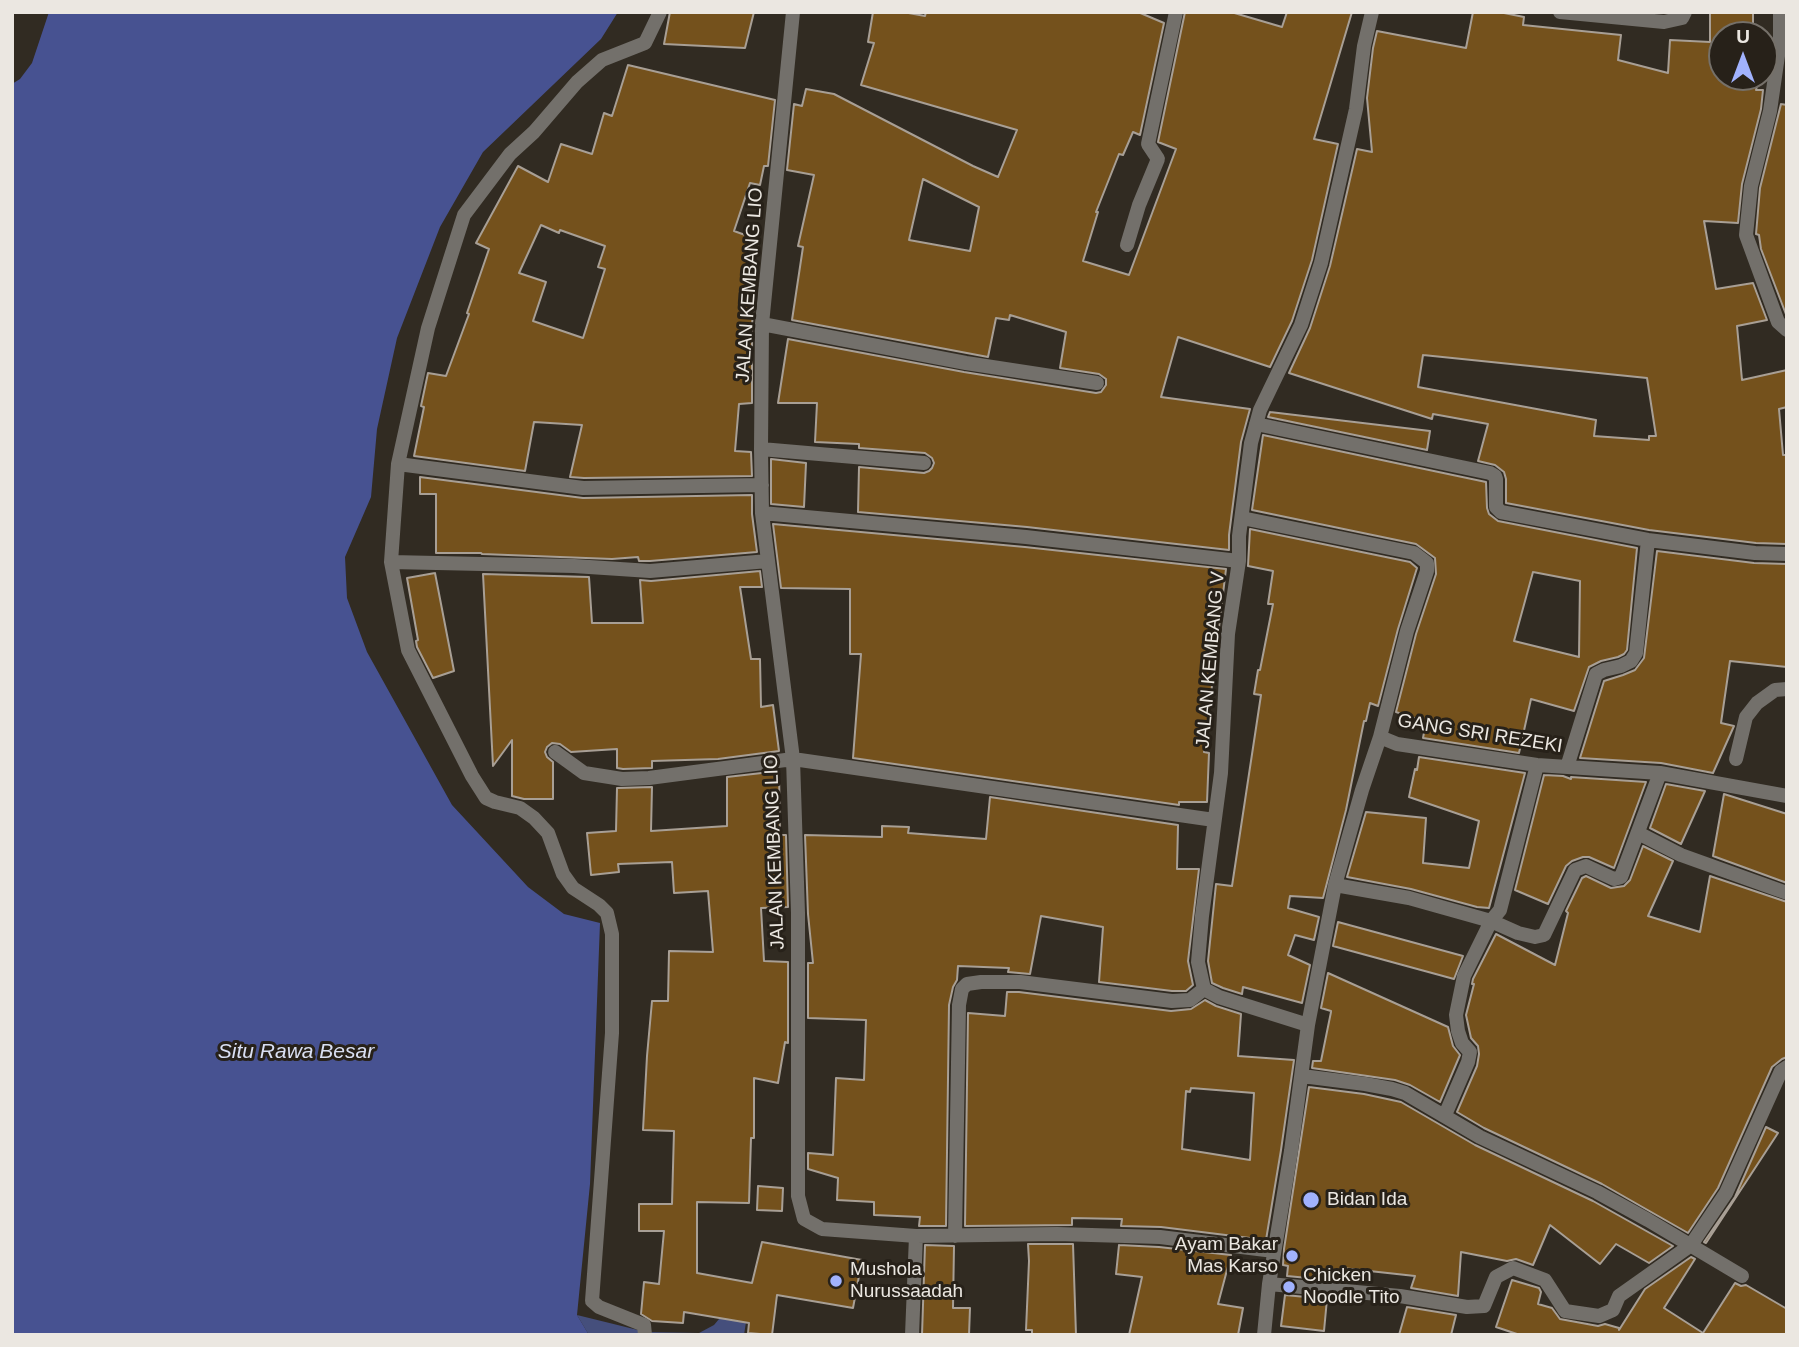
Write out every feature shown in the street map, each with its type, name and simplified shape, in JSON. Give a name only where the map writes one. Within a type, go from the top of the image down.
[{"type":"street","points":[[645,1335],[644,1325],[599,1307],[592,1301],[612,1033],[612,934],[607,913],[573,888],[563,874],[548,833],[534,818],[520,808],[486,798],[472,776],[408,650],[391,562],[398,464],[428,328],[464,215],[510,154],[534,132],[577,82],[602,60],[645,43],[660,12]]},
{"type":"street","name":"JALAN KEMBANG LIO","points":[[793,12],[762,324],[761,449],[762,513],[793,759],[798,914],[798,1196],[804,1219],[822,1228],[916,1236],[1057,1234],[1160,1237],[1274,1251]]},
{"type":"street","points":[[1127,245],[1139,205],[1158,159],[1148,144],[1176,12]]},
{"type":"street","name":"JALAN KEMBANG V","points":[[1204,989],[1198,962],[1221,773],[1228,634],[1251,443],[1260,410],[1301,325],[1321,263],[1356,109],[1364,46],[1372,12]]},
{"type":"street","points":[[1560,12],[1664,22],[1682,18],[1685,12]]},
{"type":"street","points":[[1780,12],[1780,42],[1770,111],[1751,186],[1746,235],[1778,322],[1787,330]]},
{"type":"street","points":[[762,324],[966,363],[1097,383]]},
{"type":"street","points":[[1256,424],[1490,473],[1496,479],[1496,507],[1502,512],[1648,540],[1755,553],[1787,554]]},
{"type":"street","points":[[761,449],[924,463]]},
{"type":"street","points":[[398,464],[583,488],[762,485]]},
{"type":"street","points":[[762,513],[1026,537],[1238,561]]},
{"type":"street","points":[[1242,517],[1414,553],[1427,563],[1380,737]]},
{"type":"street","points":[[1567,767],[1596,674],[1621,666],[1630,661],[1636,653],[1648,540]]},
{"type":"street","points":[[391,562],[574,566],[650,571],[768,561]]},
{"type":"street","points":[[1736,759],[1746,717],[1757,703],[1774,690],[1787,689]]},
{"type":"street","name":"GANG SRI REZEKI","points":[[1308,1025],[1335,885],[1380,737],[1397,744],[1537,765],[1660,773],[1787,796]]},
{"type":"street","points":[[555,752],[584,773],[622,779],[649,778],[793,759],[1214,820]]},
{"type":"street","points":[[1445,1115],[1470,1052],[1462,1043],[1456,1015],[1464,976],[1491,921],[1500,910],[1537,765]]},
{"type":"street","points":[[1335,885],[1409,898],[1491,921],[1518,933],[1535,937],[1545,935],[1575,870],[1587,866],[1614,879],[1621,877],[1660,773]]},
{"type":"street","points":[[1638,833],[1681,855],[1787,893]]},
{"type":"street","points":[[955,1236],[959,1005],[962,989],[967,984],[1020,982],[1172,1000],[1190,1000],[1204,989],[1219,998],[1308,1025],[1269,1284],[1264,1335]]},
{"type":"street","points":[[1269,1284],[1400,1296],[1466,1307],[1484,1306],[1496,1277],[1513,1268],[1545,1280],[1565,1311],[1599,1316],[1613,1310],[1619,1296],[1690,1245],[1726,1193],[1781,1071],[1787,1067]]},
{"type":"street","points":[[1302,1076],[1405,1093],[1480,1137],[1597,1192],[1742,1276]]},
{"type":"street","points":[[912,1335],[916,1236]]},
{"type":"shaded area","points":[[729,1307],[748,1309],[744,1335],[589,1335],[577,1315],[646,1332],[699,1333],[714,1325]]},
{"type":"water","name":"Situ Rawa Besar","points":[[49,12],[618,12],[601,39],[483,152],[440,227],[397,338],[377,429],[371,497],[345,557],[347,598],[367,652],[452,805],[528,887],[564,914],[600,923],[590,1184],[577,1315],[589,1335],[12,1335],[12,84],[20,79],[32,63]]},
{"type":"building","points":[[670,12],[754,12],[745,48],[664,44]]},
{"type":"building","points":[[873,12],[903,12],[925,16],[926,12],[1138,12],[1164,23],[1140,135],[1133,132],[1123,155],[1119,154],[1096,212],[1083,261],[1129,275],[1176,149],[1158,142],[1185,12],[1231,12],[1282,27],[1287,12],[1352,12],[1314,139],[1338,144],[1312,260],[1292,321],[1270,367],[1178,337],[1161,397],[1250,409],[1241,442],[1229,550],[1027,527],[858,512],[859,467],[924,473],[932,468],[932,458],[925,453],[859,448],[859,444],[815,442],[817,403],[778,403],[788,339],[964,372],[1096,393],[1101,392],[1106,385],[1106,379],[1099,374],[1060,368],[1066,332],[1010,315],[1009,320],[996,318],[988,357],[792,320],[803,247],[798,246],[814,175],[787,170],[794,104],[802,106],[806,89],[834,94],[998,177],[1017,130],[861,85],[874,43],[868,42]],"holes":[[[923,179],[979,207],[970,251],[909,240]]]},
{"type":"building","points":[[1473,12],[1499,12],[1524,17],[1523,25],[1621,35],[1618,60],[1668,73],[1670,40],[1708,42],[1708,91],[1763,91],[1742,184],[1738,223],[1704,221],[1716,289],[1753,283],[1767,320],[1737,326],[1742,380],[1787,370],[1787,407],[1779,409],[1783,455],[1787,455],[1787,544],[1756,543],[1649,530],[1506,503],[1504,472],[1495,465],[1478,461],[1488,424],[1433,414],[1432,419],[1289,373],[1310,328],[1330,266],[1357,149],[1372,152],[1367,98],[1377,31],[1466,48]],"holes":[[[1423,355],[1647,378],[1656,436],[1649,436],[1649,440],[1594,436],[1596,420],[1418,387]]]},
{"type":"building","points":[[1710,12],[1753,12],[1753,21],[1710,21]]},
{"type":"building","points":[[628,65],[775,100],[768,166],[764,166],[760,185],[750,183],[734,231],[759,240],[751,265],[755,294],[752,324],[752,403],[739,404],[735,451],[751,452],[752,476],[570,477],[582,425],[534,422],[525,471],[414,456],[428,373],[446,376],[489,249],[476,243],[518,166],[548,182],[561,144],[592,154],[604,113],[612,116]],"holes":[[[541,225],[559,233],[560,230],[605,246],[598,267],[605,269],[583,338],[533,321],[546,282],[519,273]]]},
{"type":"building","points":[[1781,104],[1787,105],[1787,317],[1761,249],[1759,235],[1756,234],[1760,188]]},
{"type":"building","points":[[1270,412],[1430,431],[1427,450],[1268,417]]},
{"type":"building","points":[[1263,435],[1486,482],[1487,508],[1489,514],[1498,521],[1637,548],[1627,650],[1618,657],[1589,667],[1574,711],[1531,699],[1519,753],[1423,738],[1426,722],[1396,712],[1416,634],[1436,574],[1435,558],[1416,544],[1252,510]],"holes":[[[1533,572],[1580,581],[1579,657],[1514,641]]]},
{"type":"building","points":[[771,459],[806,463],[804,507],[771,504]]},
{"type":"building","points":[[420,477],[583,498],[752,495],[757,552],[650,561],[639,561],[638,557],[612,559],[436,553],[436,494],[420,494]]},
{"type":"building","points":[[773,524],[1226,569],[1204,752],[1209,753],[1207,802],[1179,802],[1179,805],[853,758],[861,654],[850,654],[850,589],[781,588]]},
{"type":"building","points":[[1250,529],[1410,562],[1417,568],[1378,706],[1370,703],[1364,721],[1346,810],[1323,898],[1290,896],[1288,908],[1319,917],[1314,940],[1295,935],[1288,955],[1310,965],[1302,1003],[1243,987],[1242,994],[1223,988],[1212,983],[1208,961],[1216,884],[1232,886],[1261,695],[1254,694],[1273,604],[1268,604],[1273,571],[1248,566]]},
{"type":"building","points":[[1657,551],[1754,563],[1787,564],[1787,667],[1730,661],[1721,723],[1734,726],[1713,773],[1661,763],[1580,758],[1604,681],[1635,670],[1644,658]]},
{"type":"building","points":[[760,571],[762,587],[740,587],[751,659],[760,659],[761,707],[773,705],[779,751],[718,759],[652,761],[652,768],[623,769],[617,768],[617,749],[571,752],[560,744],[552,743],[545,752],[553,762],[553,799],[524,799],[512,796],[512,740],[493,766],[483,574],[589,577],[592,623],[643,623],[640,580]]},
{"type":"building","points":[[435,573],[454,671],[433,678],[417,647],[407,578]]},
{"type":"building","points":[[1419,757],[1525,773],[1489,908],[1347,877],[1366,812],[1426,818],[1423,863],[1469,868],[1479,821],[1409,797]]},
{"type":"building","points":[[779,771],[780,835],[786,835],[788,907],[761,908],[764,961],[788,962],[788,1043],[785,1042],[778,1083],[754,1078],[754,1138],[751,1138],[749,1203],[697,1202],[697,1273],[752,1283],[762,1242],[862,1260],[853,1308],[777,1295],[772,1335],[748,1333],[749,1323],[684,1312],[683,1323],[652,1321],[641,1314],[644,1282],[659,1284],[664,1231],[639,1231],[639,1204],[672,1204],[674,1131],[643,1130],[652,1001],[668,1001],[669,951],[713,952],[708,891],[674,893],[672,862],[618,864],[619,872],[591,875],[587,833],[616,831],[617,788],[652,787],[651,831],[727,826],[727,777]]},
{"type":"building","points":[[1544,775],[1571,779],[1646,782],[1614,868],[1589,857],[1572,861],[1566,866],[1548,904],[1515,890]]},
{"type":"building","points":[[1666,784],[1705,791],[1681,844],[1650,828]]},
{"type":"building","points":[[1724,794],[1787,814],[1787,883],[1713,856]]},
{"type":"building","points":[[990,797],[1178,825],[1177,869],[1199,869],[1188,961],[1193,985],[1186,991],[1172,991],[1099,982],[1103,927],[1041,916],[1030,974],[1008,972],[1009,968],[958,966],[957,980],[949,1005],[946,1226],[919,1226],[920,1217],[874,1215],[874,1202],[837,1200],[838,1178],[808,1169],[808,1153],[833,1155],[836,1078],[864,1080],[866,1020],[808,1018],[808,963],[813,963],[805,835],[882,837],[882,826],[909,827],[908,833],[986,839]]},
{"type":"building","points":[[1643,846],[1673,861],[1648,916],[1700,932],[1710,876],[1787,902],[1787,1057],[1772,1067],[1718,1188],[1688,1233],[1602,1184],[1484,1128],[1457,1112],[1477,1066],[1479,1054],[1478,1046],[1471,1038],[1466,1015],[1473,979],[1496,934],[1555,965],[1568,913],[1566,911],[1582,878],[1586,876],[1611,888],[1624,886],[1630,880]]},
{"type":"building","points":[[1338,922],[1463,956],[1454,979],[1333,946]]},
{"type":"building","points":[[1328,973],[1448,1027],[1453,1046],[1460,1055],[1440,1102],[1395,1080],[1312,1068],[1313,1061],[1321,1061],[1331,1012],[1321,1008]]},
{"type":"building","points":[[1007,992],[1171,1011],[1191,1009],[1205,1000],[1241,1014],[1238,1056],[1294,1060],[1266,1240],[1161,1227],[1121,1226],[1122,1219],[1072,1218],[1072,1225],[965,1226],[968,1013],[1005,1016]],"holes":[[[1191,1088],[1254,1093],[1250,1160],[1182,1149],[1186,1091],[1190,1092]]]},
{"type":"building","points":[[1309,1087],[1401,1102],[1475,1145],[1593,1201],[1673,1246],[1649,1263],[1616,1244],[1600,1264],[1550,1225],[1533,1265],[1516,1259],[1507,1261],[1461,1252],[1458,1296],[1411,1288],[1415,1276],[1342,1268],[1339,1280],[1287,1276],[1288,1266],[1283,1265],[1284,1249]]},
{"type":"building","points":[[1766,1127],[1778,1133],[1706,1243],[1704,1242],[1735,1197]]},
{"type":"building","points":[[758,1186],[783,1188],[782,1211],[757,1210]]},
{"type":"building","points":[[1028,1244],[1073,1244],[1076,1335],[1032,1335],[1032,1330],[1026,1330]]},
{"type":"building","points":[[925,1245],[954,1246],[953,1308],[970,1308],[969,1335],[922,1335]]},
{"type":"building","points":[[1119,1245],[1231,1255],[1218,1304],[1243,1308],[1238,1335],[1129,1335],[1142,1277],[1116,1274]]},
{"type":"building","points":[[1691,1257],[1695,1259],[1664,1308],[1703,1333],[1735,1283],[1746,1285],[1787,1309],[1787,1335],[1520,1335],[1496,1327],[1512,1280],[1539,1288],[1541,1292],[1538,1304],[1552,1308],[1560,1319],[1598,1326],[1605,1324],[1619,1330],[1645,1289]]},
{"type":"building","points":[[1285,1295],[1327,1299],[1324,1331],[1281,1326]]},
{"type":"building","points":[[1407,1307],[1456,1315],[1451,1335],[1399,1335]]},
{"type":"place","name":"Bidan Ida","points":[[1311,1200]]},
{"type":"place","name":"Ayam Bakar Mas Karso","points":[[1292,1256]]},
{"type":"place","name":"Mushola Nurussaadah","points":[[836,1281]]},
{"type":"place","name":"Chicken Noodle Tito","points":[[1289,1287]]}]
